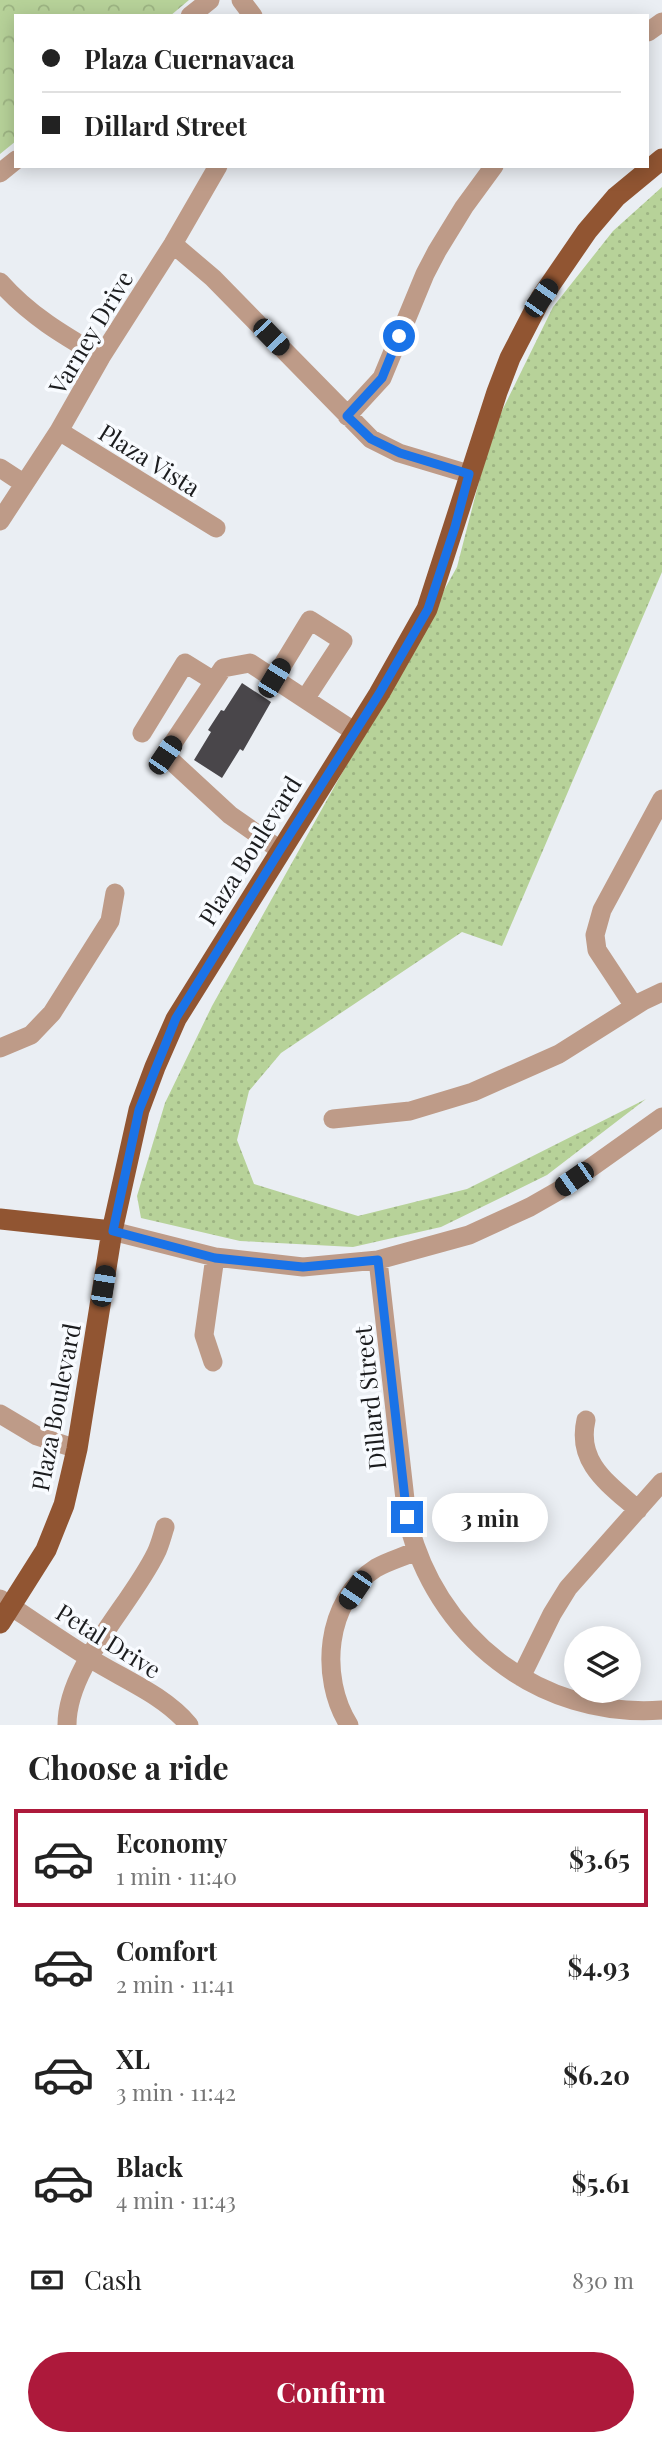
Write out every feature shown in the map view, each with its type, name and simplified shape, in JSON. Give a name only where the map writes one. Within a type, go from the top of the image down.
[{"type":"main road","name":"Plaza Boulevard","points":[[4,1610],[46,1550],[64,1505],[76,1450],[113,1231],[139,1110],[171,1031],[215,953],[355,732],[428,609],[469,474],[510,358],[541,298],[587,231],[616,197],[662,159]]},
{"type":"main road","points":[[0,1219],[113,1231]]},
{"type":"street","points":[[192,14],[209,0]]},
{"type":"street","points":[[0,173],[14,162]]},
{"type":"street","name":"Varney Drive","points":[[0,521],[59,431],[217,168]]},
{"type":"street","points":[[347,416],[382,378],[437,251],[493,168]]},
{"type":"street","points":[[173,244],[214,278],[371,439],[400,453],[469,474]]},
{"type":"street","points":[[0,282],[19,304],[48,326],[101,357]]},
{"type":"street","name":"Plaza Vista","points":[[59,431],[216,528]]},
{"type":"street","points":[[0,468],[23,483]]},
{"type":"street","points":[[274,678],[310,620],[343,640],[305,699]]},
{"type":"street","points":[[142,733],[185,663],[214,681]]},
{"type":"street","points":[[280,850],[230,815],[165,755],[223,668],[250,663],[355,732]]},
{"type":"street","points":[[635,1006],[597,950],[594,935],[602,910],[662,799]]},
{"type":"street","points":[[0,1048],[31,1035],[52,1013],[110,921],[115,893]]},
{"type":"street","points":[[333,1119],[410,1111],[473,1092],[559,1054],[662,992]]},
{"type":"street","points":[[113,1231],[215,1258],[303,1267],[378,1260],[469,1235],[530,1207],[558,1191],[662,1117]]},
{"type":"street","points":[[213,1362],[204,1335],[215,1258]]},
{"type":"street","name":"Dillard Street","points":[[378,1260],[407,1517],[416,1551],[434,1589],[457,1623],[487,1653],[522,1677],[554,1694],[589,1706],[626,1711],[662,1710]]},
{"type":"street","points":[[0,1414],[37,1436],[76,1450]]},
{"type":"street","points":[[586,1420],[584,1439],[592,1466],[638,1510]]},
{"type":"street","points":[[522,1677],[552,1614],[568,1588],[662,1482]]},
{"type":"street","points":[[67,1725],[66,1709],[89,1659],[156,1553],[165,1527]]},
{"type":"street","points":[[349,1725],[338,1705],[331,1675],[331,1645],[340,1616],[355,1590],[376,1569],[416,1551]]},
{"type":"street","name":"Petal Drive","points":[[4,1610],[167,1703],[189,1725]]},
{"type":"green space","points":[[0,0],[189,0],[172,14],[14,14],[14,143],[0,154]]},
{"type":"green space","points":[[662,187],[662,572],[502,946],[462,932],[281,1053],[249,1091],[237,1140],[254,1184],[358,1216],[467,1189],[646,1099],[547,1175],[441,1227],[353,1247],[240,1241],[141,1218],[137,1196],[165,1103],[212,1006],[457,567],[492,431],[553,307],[613,231]]},
{"type":"building","points":[[242,683],[271,702],[243,751],[240,749],[222,778],[194,760],[211,732],[208,730]]},
{"type":"route","points":[[399,336],[382,378],[347,416],[371,439],[400,453],[469,474],[455,527],[428,609],[379,694],[176,1018],[139,1110],[113,1231],[215,1258],[303,1267],[378,1260],[407,1517]]}]
